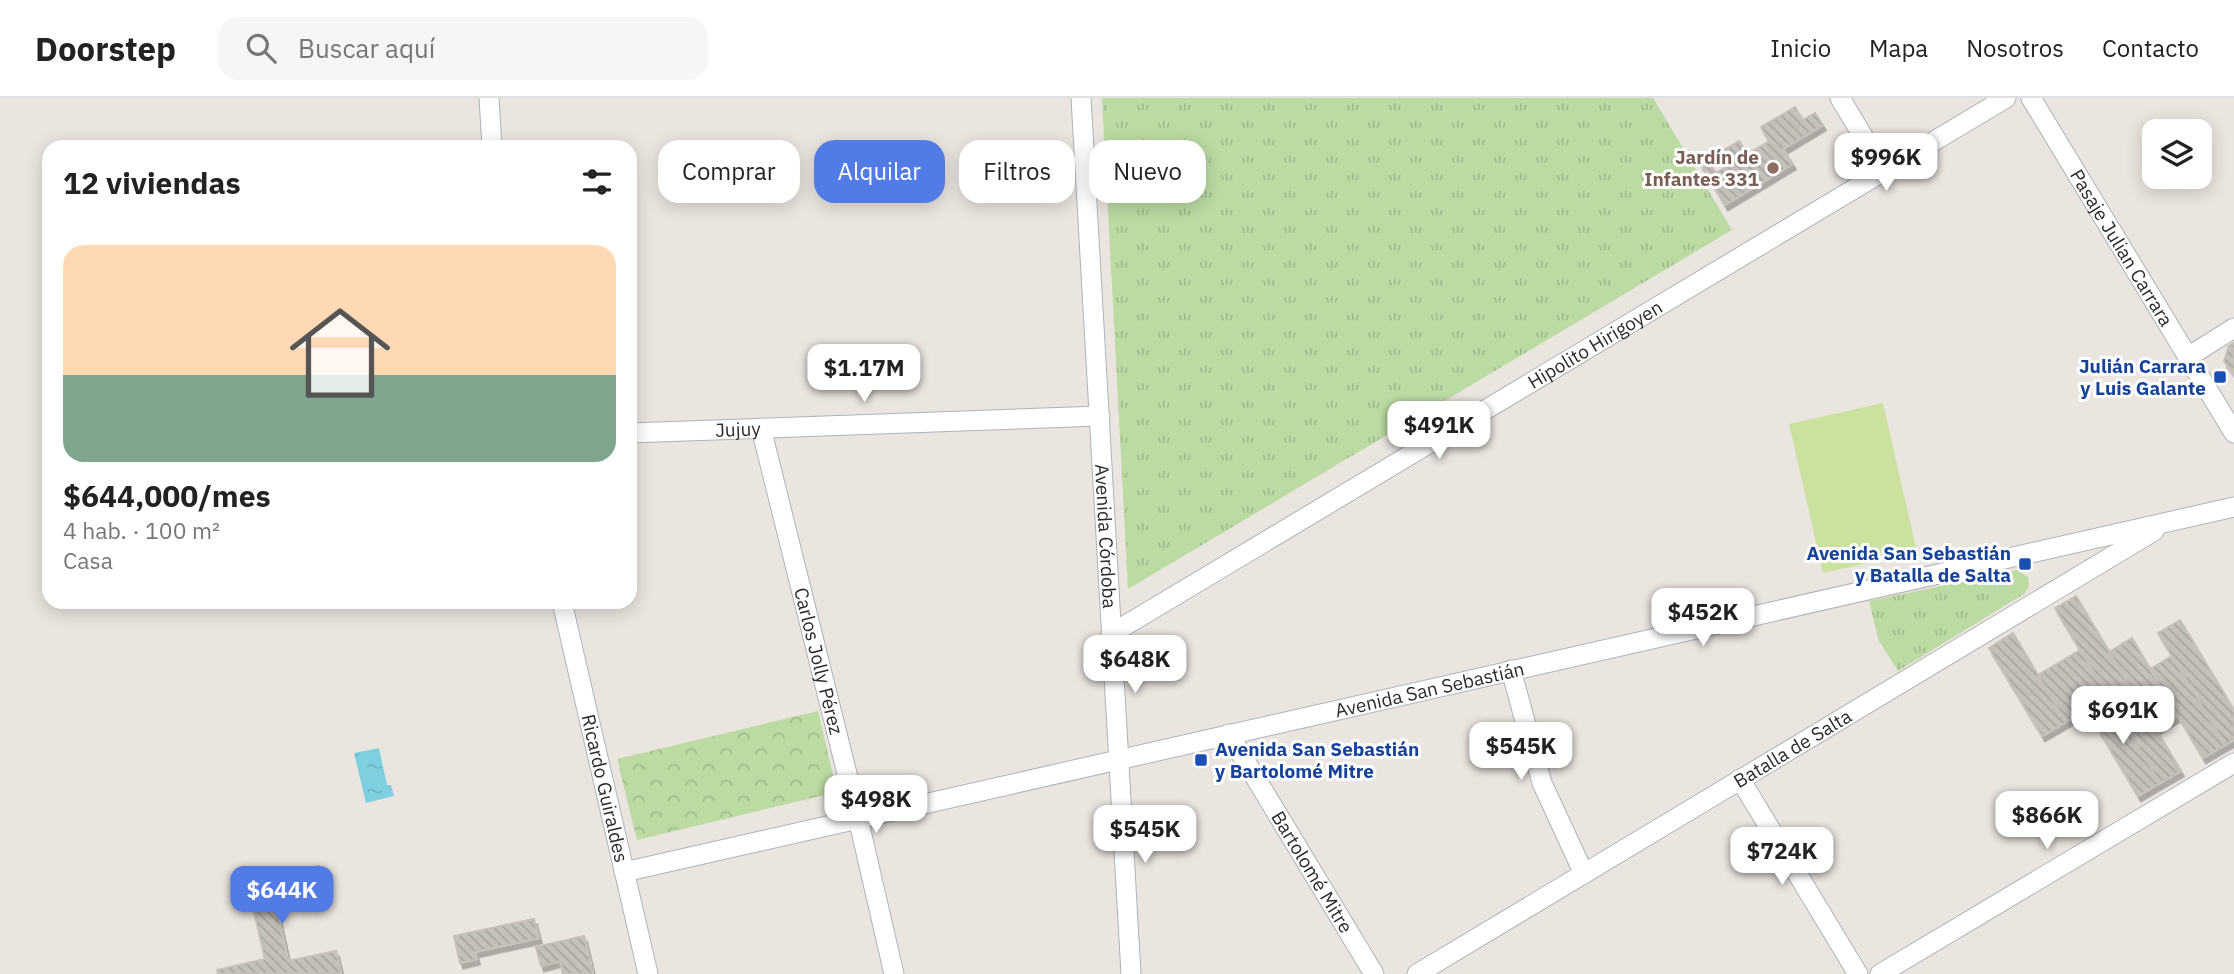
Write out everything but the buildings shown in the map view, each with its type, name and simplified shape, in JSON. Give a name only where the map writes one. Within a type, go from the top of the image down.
[{"type":"street","points":[[489,98],[492,140]]},
{"type":"street","name":"Avenida Córdoba","points":[[1081,98],[1131,974]]},
{"type":"street","points":[[1840,98],[1884,171]]},
{"type":"street","name":"Hipolito Hirigoyen","points":[[1111,634],[2006,98]]},
{"type":"street","name":"Pasaje Julian Carrara","points":[[2031,98],[2234,433]]},
{"type":"street","points":[[2188,357],[2234,328]]},
{"type":"street","name":"Jujuy","points":[[637,433],[1100,416]]},
{"type":"street","name":"Carlos Jolly Pérez","points":[[761,428],[894,974]]},
{"type":"street","name":"Avenida San Sebastián","points":[[624,872],[2234,507]]},
{"type":"street","name":"Batalla de Salta","points":[[1417,974],[2168,522]]},
{"type":"street","name":"Ricardo Guiraldes","points":[[564,609],[649,974]]},
{"type":"street","points":[[1511,670],[1542,783],[1584,874]]},
{"type":"street","name":"Bartolomé Mitre","points":[[1229,734],[1374,974]]},
{"type":"street","points":[[1880,974],[2234,763]]},
{"type":"street","points":[[1740,779],[1858,974]]},
{"type":"green space","points":[[1102,98],[1653,98],[1732,230],[1128,589],[1108,203],[1206,203],[1206,140],[1104,140]]},
{"type":"green space","points":[[1883,403],[1917,552],[1823,573],[1789,424]]},
{"type":"green space","points":[[2017,570],[2028,577],[2029,586],[2024,594],[1898,671],[1879,641],[1869,601]]},
{"type":"green space","points":[[818,711],[837,792],[637,840],[617,759]]},
{"type":"water","points":[[379,748],[387,785],[391,785],[394,796],[366,803],[354,753]]},
{"type":"place","name":"Jardín de Infantes 331","points":[[1773,168]]},
{"type":"place","name":"Julián Carrara y Luis Galante","points":[[2220,377]]},
{"type":"place","name":"Avenida San Sebastián y Batalla de Salta","points":[[2025,564]]},
{"type":"place","name":"Avenida San Sebastián y Bartolomé Mitre","points":[[1201,760]]}]
